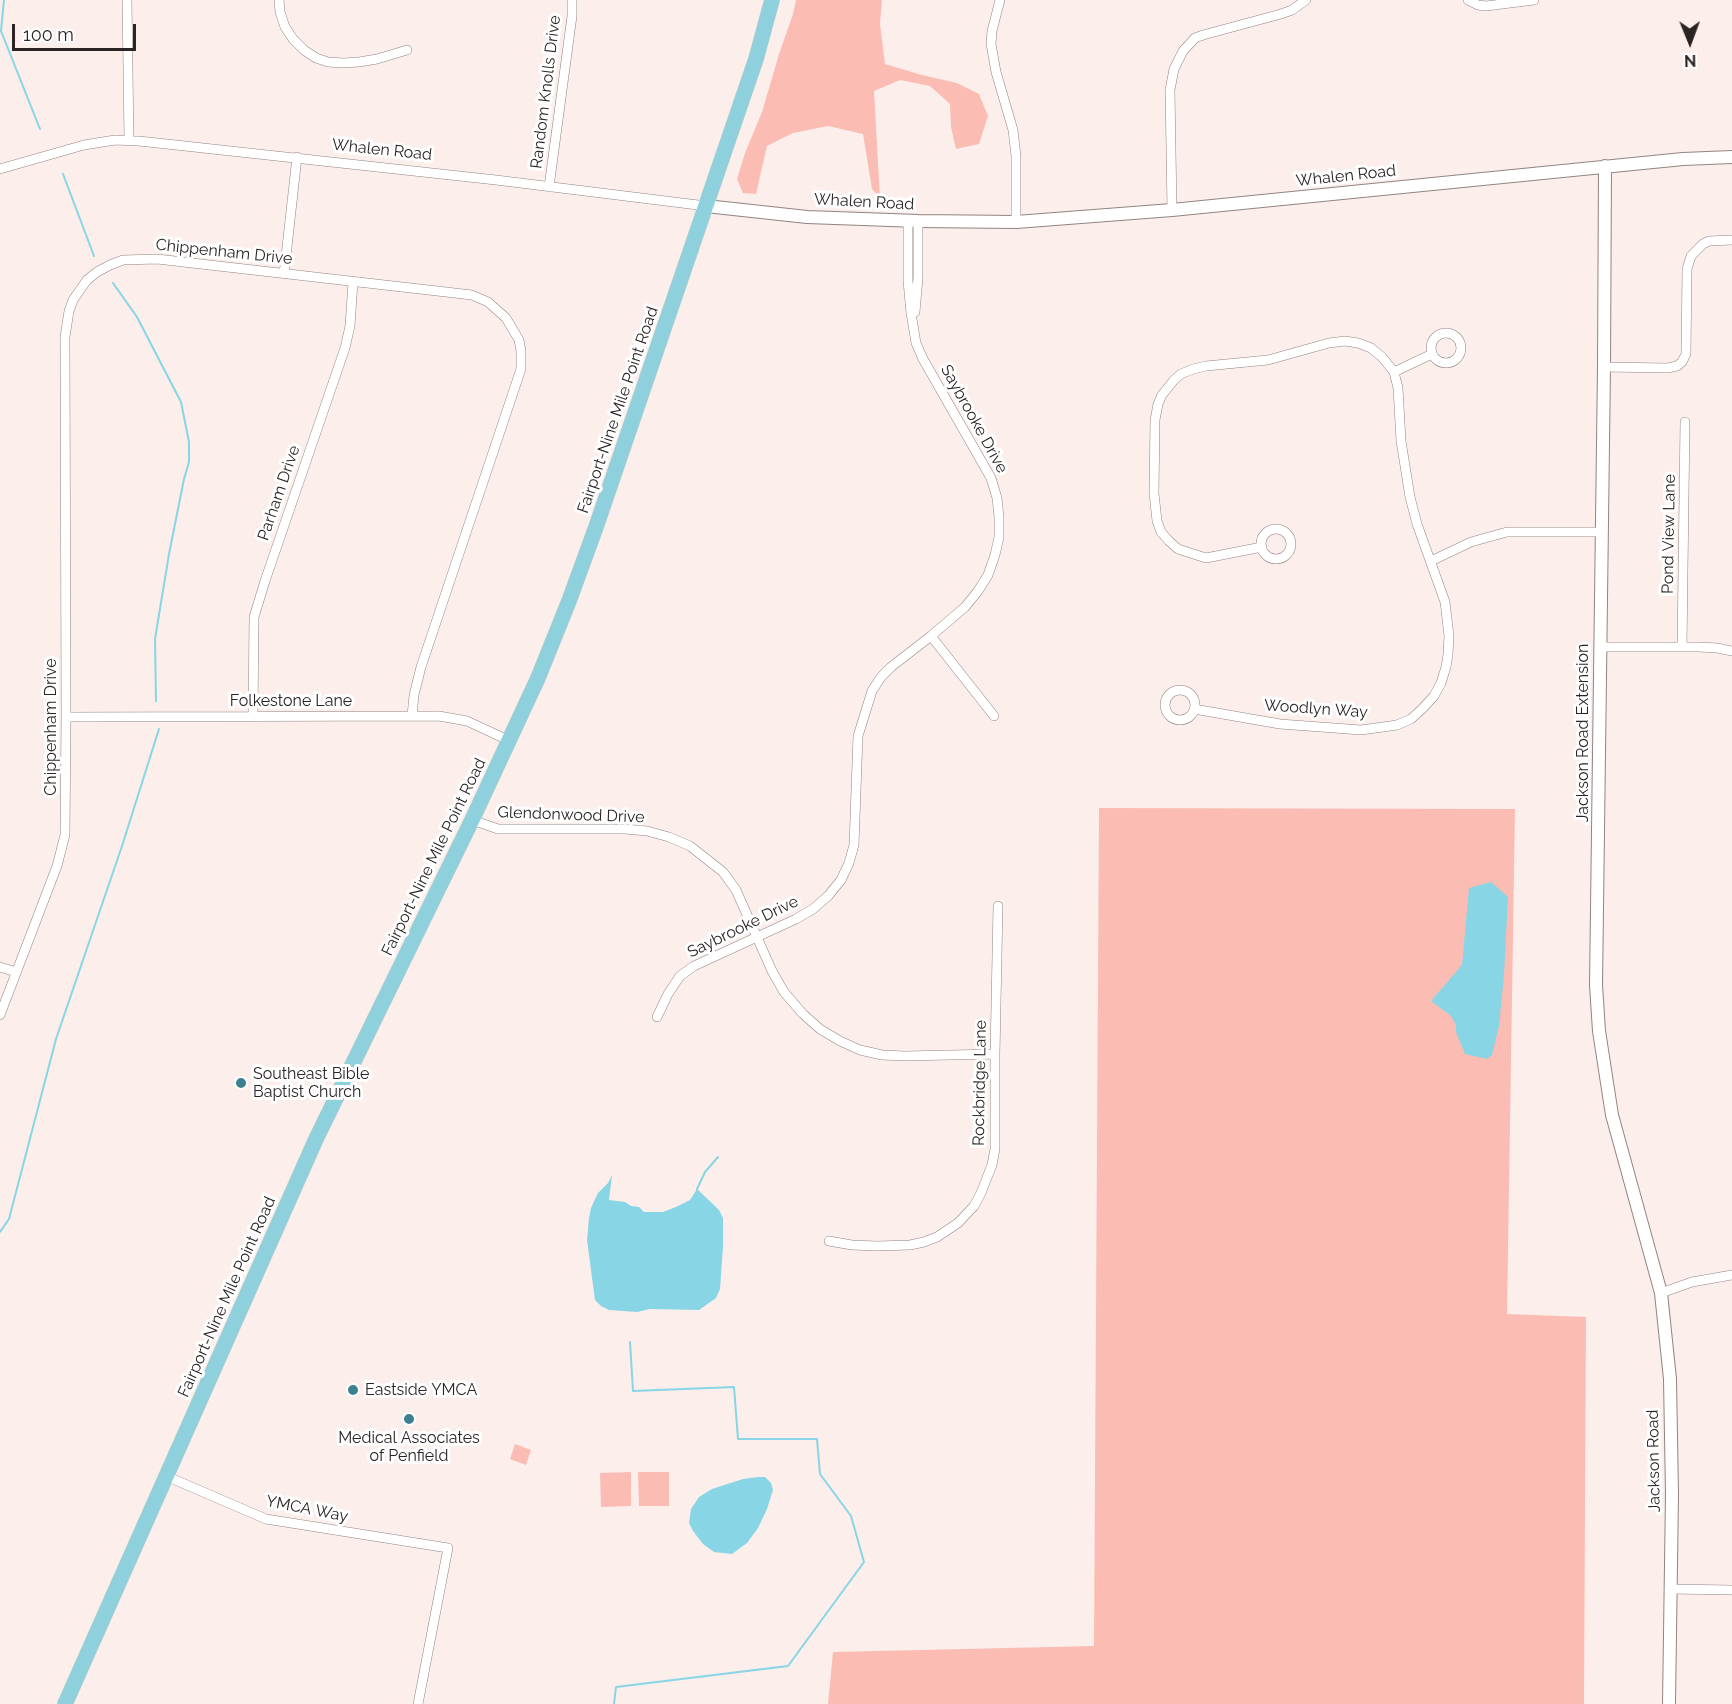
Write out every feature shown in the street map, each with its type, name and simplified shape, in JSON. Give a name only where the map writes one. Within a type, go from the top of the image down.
[{"type":"main road","name":"Fairport-Nine Mile Point Road","points":[[65,1704],[316,1139],[510,741],[543,667],[593,538],[756,59],[772,0]]},
{"type":"street","points":[[127,0],[129,140]]},
{"type":"street","points":[[279,0],[285,27],[293,39],[316,58],[336,63],[359,62],[406,50]]},
{"type":"street","name":"Random Knolls Drive","points":[[549,187],[572,16],[572,0]]},
{"type":"street","points":[[1000,0],[991,44],[1014,140],[1016,222]]},
{"type":"street","points":[[1172,210],[1170,90],[1172,77],[1183,51],[1195,38],[1281,14],[1292,10],[1306,0]]},
{"type":"street","points":[[1468,0],[1486,6],[1534,0]]},
{"type":"street","name":"Whalen Road","points":[[0,169],[84,145],[129,140],[297,157],[807,217],[1016,222],[1172,210],[1605,166],[1732,157]]},
{"type":"street","points":[[284,274],[297,157]]},
{"type":"street","name":"Jackson Road Extension","points":[[1605,166],[1596,985],[1599,1031],[1612,1115],[1661,1293]]},
{"type":"street","name":"Saybrooke Drive","points":[[657,1017],[680,976],[694,966],[796,920],[828,896],[841,880],[854,845],[857,743],[859,728],[872,691],[886,672],[965,607],[988,575],[995,555],[999,537],[999,517],[997,498],[991,478],[916,343],[913,330],[918,278],[913,221]]},
{"type":"street","points":[[1604,367],[1668,368],[1682,362],[1687,344],[1687,269],[1691,256],[1709,241],[1732,240]]},
{"type":"street","name":"Chippenham Drive","points":[[0,1015],[63,848],[66,717],[65,338],[73,300],[80,288],[97,272],[110,264],[123,260],[157,259],[472,295],[488,302],[506,318],[519,340],[521,369],[421,667],[414,695],[412,716]]},
{"type":"street","name":"Parham Drive","points":[[253,716],[254,617],[345,348],[350,326],[353,282]]},
{"type":"street","points":[[1262,547],[1206,558],[1179,549],[1161,532],[1154,507],[1155,420],[1158,404],[1167,387],[1181,374],[1193,369],[1268,360],[1329,343],[1345,341],[1371,348],[1383,357],[1394,372],[1432,354]]},
{"type":"street","name":"Woodlyn Way","points":[[1194,709],[1280,724],[1320,728],[1372,729],[1397,725],[1411,719],[1434,696],[1441,683],[1448,654],[1449,636],[1445,602],[1417,524],[1404,468],[1398,388],[1394,372]]},
{"type":"street","name":"Pond View Lane","points":[[1682,647],[1685,422]]},
{"type":"street","points":[[1431,561],[1471,542],[1507,532],[1602,532]]},
{"type":"street","points":[[931,636],[994,716]]},
{"type":"street","points":[[1600,647],[1717,648],[1732,651]]},
{"type":"street","name":"Folkestone Lane","points":[[66,717],[439,716],[458,718],[510,741]]},
{"type":"street","name":"Glendonwood Drive","points":[[472,820],[498,829],[647,831],[690,846],[723,872],[736,890],[771,970],[784,992],[820,1029],[860,1050],[882,1055],[995,1054]]},
{"type":"street","name":"Rockbridge Lane","points":[[829,1241],[877,1246],[910,1245],[924,1242],[949,1230],[974,1206],[988,1178],[995,1149],[998,906]]},
{"type":"street","points":[[0,967],[16,972]]},
{"type":"street","points":[[1661,1293],[1692,1282],[1732,1275]]},
{"type":"street","name":"Jackson Road","points":[[1661,1293],[1670,1379],[1672,1494],[1670,1704]]},
{"type":"street","name":"YMCA Way","points":[[166,1476],[266,1519],[448,1548],[418,1704]]},
{"type":"street","points":[[1671,1589],[1732,1590]]},
{"type":"shaded area","points":[[796,0],[882,0],[880,24],[885,64],[957,83],[979,94],[988,116],[979,144],[956,149],[951,127],[950,104],[930,86],[900,80],[874,91],[880,198],[872,189],[863,134],[828,126],[793,133],[767,146],[756,194],[743,193],[737,179],[762,112]]},
{"type":"shaded area","points":[[1099,808],[1515,809],[1507,1314],[1586,1317],[1584,1704],[828,1704],[833,1652],[1094,1646]]},
{"type":"shaded area","points":[[515,1444],[531,1450],[526,1465],[510,1459]]},
{"type":"shaded area","points":[[631,1472],[631,1506],[601,1507],[600,1473]]},
{"type":"shaded area","points":[[638,1472],[669,1472],[669,1506],[639,1506]]},
{"type":"water","points":[[1491,882],[1508,897],[1499,1026],[1492,1055],[1487,1059],[1465,1054],[1451,1016],[1431,1001],[1462,965],[1469,888]]},
{"type":"water","points":[[612,1175],[609,1200],[625,1202],[639,1207],[644,1212],[663,1212],[676,1207],[690,1200],[697,1189],[719,1210],[723,1218],[723,1247],[720,1289],[716,1298],[699,1310],[650,1309],[637,1312],[609,1310],[595,1300],[587,1240],[589,1218],[598,1193]]},
{"type":"water","points":[[765,1477],[771,1483],[773,1490],[758,1528],[747,1543],[732,1554],[714,1552],[703,1544],[693,1531],[689,1523],[691,1509],[699,1497],[712,1489],[743,1479]]},
{"type":"waterway","points":[[4,0],[1,31],[40,129]]},
{"type":"waterway","points":[[63,174],[94,256]]},
{"type":"waterway","points":[[113,283],[137,317],[181,402],[189,442],[189,462],[169,554],[155,639],[156,701]]},
{"type":"waterway","points":[[0,1232],[9,1219],[56,1039],[159,729]]},
{"type":"waterway","points":[[697,1189],[705,1172],[718,1157]]},
{"type":"waterway","points":[[614,1704],[616,1687],[788,1666],[864,1562],[851,1516],[820,1474],[817,1439],[738,1439],[734,1387],[633,1391],[630,1342]]},
{"type":"place","name":"Southeast Bible Baptist Church","points":[[241,1083]]},
{"type":"place","name":"Eastside YMCA","points":[[353,1390]]},
{"type":"place","name":"Medical Associates of Penfield","points":[[409,1419]]}]
